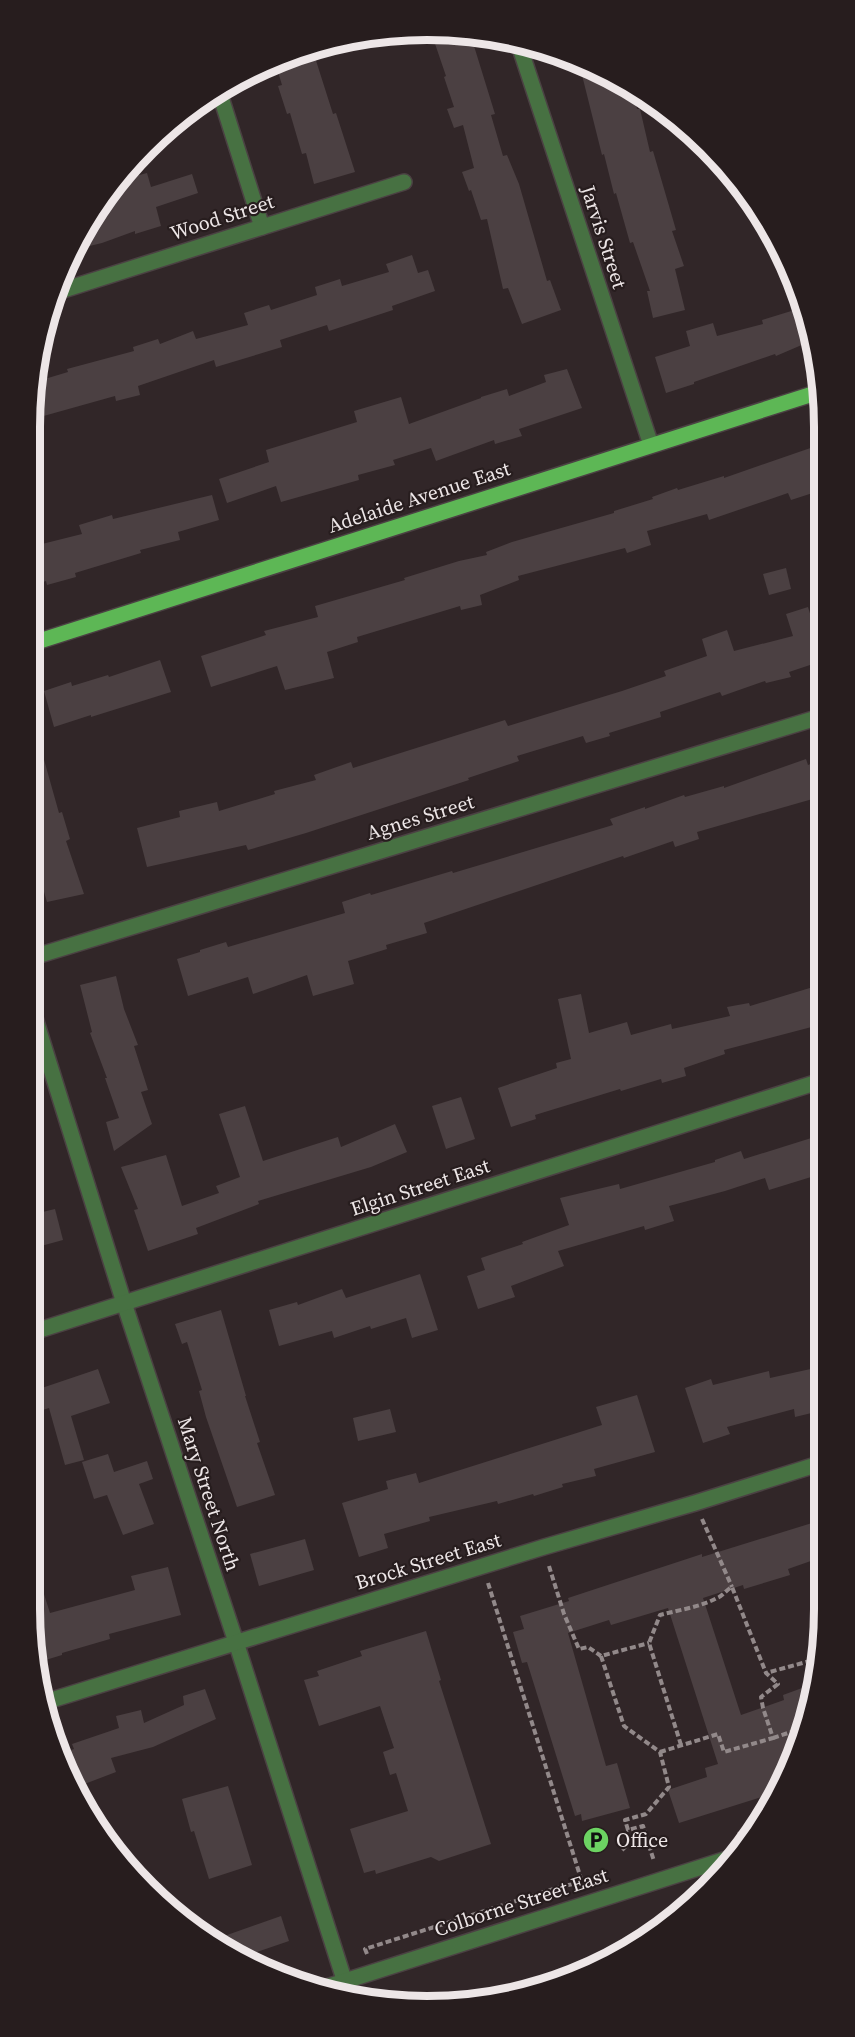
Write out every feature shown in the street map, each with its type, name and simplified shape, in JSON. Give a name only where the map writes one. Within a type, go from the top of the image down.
[{"type":"main road","name":"Adelaide Avenue East","points":[[40,641],[813,394]]},
{"type":"street","name":"Jarvis Street","points":[[521,52],[651,445]]},
{"type":"street","points":[[222,100],[262,227]]},
{"type":"street","name":"Wood Street","points":[[66,289],[404,182]]},
{"type":"street","name":"Agnes Street","points":[[40,955],[814,718]]},
{"type":"street","name":"Mary Street North","points":[[40,1034],[124,1304],[347,1988]]},
{"type":"street","name":"Elgin Street East","points":[[40,1330],[814,1083]]},
{"type":"street","name":"Brock Street East","points":[[52,1700],[814,1465]]},
{"type":"street","name":"Colborne Street East","points":[[334,1985],[722,1860]]},
{"type":"path","points":[[695,1503],[766,1673],[777,1684],[761,1697],[773,1738]]},
{"type":"path","points":[[483,1566],[582,1883],[590,1902]]},
{"type":"path","points":[[556,1587],[564,1614],[579,1649],[588,1647],[601,1656],[624,1726],[660,1752],[669,1787],[645,1814],[625,1820],[628,1830],[643,1826],[654,1861],[644,1864]]},
{"type":"path","points":[[681,1745],[649,1643],[660,1615],[708,1602],[720,1597],[732,1587]]},
{"type":"path","points":[[601,1656],[649,1643]]},
{"type":"path","points":[[766,1673],[811,1661]]},
{"type":"path","points":[[660,1752],[718,1734],[724,1752],[795,1731]]},
{"type":"path","points":[[732,1836],[744,1832]]},
{"type":"path","points":[[622,1850],[632,1840],[646,1835]]},
{"type":"path","points":[[365,1949],[563,1886],[592,1880]]},
{"type":"building","points":[[434,40],[473,43],[495,114],[491,115],[503,156],[507,155],[519,184],[547,281],[550,280],[561,310],[522,324],[508,288],[503,289],[487,219],[481,220],[462,172],[474,168],[463,125],[454,128],[447,109],[454,107],[444,77],[446,76]]},
{"type":"building","points":[[315,57],[355,172],[314,184],[306,153],[302,154],[290,113],[287,114],[278,86],[282,85],[278,71]]},
{"type":"building","points":[[581,72],[621,92],[635,101],[637,109],[640,109],[650,152],[653,151],[676,230],[672,231],[684,266],[675,269],[685,310],[653,318],[647,291],[650,291],[633,242],[630,243],[604,154],[602,155]]},
{"type":"building","points":[[147,173],[151,187],[192,174],[198,193],[156,207],[161,226],[135,234],[135,231],[85,247],[106,212],[133,177]]},
{"type":"building","points":[[412,255],[418,273],[428,270],[435,291],[392,306],[393,310],[329,331],[327,325],[280,340],[282,347],[216,367],[214,360],[138,386],[140,395],[116,401],[115,396],[40,417],[44,379],[68,372],[67,369],[134,351],[133,347],[158,339],[160,344],[193,331],[196,339],[248,325],[244,313],[269,305],[271,310],[317,295],[315,287],[340,279],[342,286],[389,272],[386,264]]},
{"type":"building","points":[[796,310],[805,344],[776,356],[775,354],[666,393],[655,357],[690,346],[686,331],[713,323],[717,336],[763,324],[762,320]]},
{"type":"building","points":[[567,369],[582,408],[519,429],[522,436],[495,444],[494,440],[436,461],[431,448],[393,460],[395,465],[358,475],[359,480],[281,502],[276,486],[227,503],[219,479],[269,462],[266,450],[357,422],[354,411],[401,397],[409,424],[507,389],[509,396],[546,382],[544,375]]},
{"type":"building","points":[[814,447],[814,493],[791,500],[788,493],[709,520],[707,514],[647,531],[651,545],[627,553],[625,548],[518,576],[519,580],[480,595],[482,605],[461,610],[460,606],[357,637],[358,642],[327,652],[334,678],[285,690],[277,666],[211,687],[201,656],[266,635],[264,631],[318,617],[315,606],[405,580],[404,578],[459,561],[487,555],[486,552],[512,542],[614,513],[614,511],[653,499],[652,497],[677,488],[678,490],[724,476],[724,478]]},
{"type":"building","points":[[212,495],[219,520],[178,532],[180,540],[140,550],[141,553],[75,573],[76,577],[47,585],[46,581],[40,583],[40,544],[82,534],[79,525],[112,515],[113,519]]},
{"type":"building","points":[[786,568],[791,589],[769,595],[763,574]]},
{"type":"building","points":[[808,607],[812,620],[814,619],[814,664],[789,672],[791,677],[766,683],[765,681],[722,696],[720,692],[660,712],[661,717],[609,733],[610,736],[586,743],[583,736],[517,756],[519,761],[468,778],[469,780],[306,833],[248,850],[246,845],[147,867],[137,828],[180,817],[179,811],[217,802],[219,811],[275,794],[274,791],[316,780],[314,775],[351,762],[353,768],[505,720],[508,726],[622,691],[666,676],[664,671],[707,656],[702,639],[727,630],[734,651],[793,636],[786,614]]},
{"type":"building","points":[[160,660],[171,692],[54,727],[44,691],[71,682],[72,686],[108,675],[109,677]]},
{"type":"building","points":[[40,745],[59,813],[62,812],[70,839],[66,841],[84,894],[47,902],[40,878]]},
{"type":"building","points":[[806,759],[808,765],[814,763],[814,799],[697,832],[699,839],[675,847],[673,841],[624,858],[623,856],[424,923],[427,933],[386,945],[387,949],[348,961],[354,984],[313,996],[307,975],[253,994],[248,977],[188,996],[177,959],[200,952],[200,950],[226,942],[228,947],[345,913],[342,902],[452,871],[453,873],[613,825],[610,819],[684,795],[685,797],[724,786],[724,788]]},
{"type":"building","points":[[116,976],[124,1009],[138,1045],[134,1046],[148,1090],[141,1092],[152,1124],[114,1151],[106,1122],[119,1118],[90,1033],[92,1032],[80,985]]},
{"type":"building","points":[[814,987],[814,1026],[724,1050],[725,1054],[684,1068],[686,1076],[662,1083],[661,1079],[621,1091],[620,1089],[535,1115],[536,1119],[511,1127],[498,1088],[557,1068],[556,1063],[571,1059],[558,999],[581,994],[589,1033],[627,1022],[631,1035],[671,1024],[672,1029],[730,1016],[727,1007],[749,1003],[750,1006]]},
{"type":"building","points":[[461,1097],[475,1139],[446,1149],[432,1106]]},
{"type":"building","points":[[245,1106],[263,1161],[338,1137],[341,1147],[395,1124],[407,1152],[371,1167],[258,1201],[259,1204],[196,1228],[198,1234],[148,1251],[134,1210],[138,1209],[121,1167],[166,1155],[182,1206],[219,1193],[216,1186],[240,1177],[219,1114]]},
{"type":"building","points":[[814,1137],[814,1176],[769,1190],[765,1178],[669,1206],[674,1221],[645,1230],[644,1226],[558,1251],[564,1266],[511,1286],[515,1297],[478,1309],[467,1276],[485,1270],[481,1258],[569,1225],[560,1198],[619,1184],[620,1189],[715,1162],[715,1160],[741,1151],[744,1159]]},
{"type":"building","points":[[55,1209],[63,1240],[40,1246],[40,1213]]},
{"type":"building","points":[[420,1274],[438,1330],[412,1338],[406,1318],[371,1329],[370,1326],[334,1338],[332,1331],[279,1346],[269,1310],[297,1302],[298,1305],[342,1289],[346,1298]]},
{"type":"building","points":[[221,1310],[260,1442],[257,1443],[275,1495],[237,1507],[206,1417],[199,1391],[202,1390],[187,1342],[182,1344],[175,1324]]},
{"type":"building","points":[[814,1368],[814,1412],[795,1417],[794,1409],[727,1427],[730,1434],[703,1443],[685,1388],[711,1379],[713,1385],[769,1371],[770,1378]]},
{"type":"building","points":[[98,1369],[110,1403],[71,1416],[84,1460],[65,1465],[49,1408],[40,1411],[40,1389]]},
{"type":"building","points":[[637,1395],[655,1452],[594,1469],[596,1476],[562,1484],[563,1487],[534,1496],[533,1494],[498,1504],[497,1501],[429,1517],[430,1521],[384,1534],[388,1548],[359,1557],[342,1503],[388,1489],[386,1481],[416,1473],[419,1483],[602,1425],[596,1407]]},
{"type":"building","points":[[390,1409],[396,1432],[358,1441],[353,1418]]},
{"type":"building","points":[[108,1454],[114,1472],[147,1461],[153,1479],[139,1484],[154,1524],[123,1535],[107,1495],[94,1499],[82,1462]]},
{"type":"building","points":[[814,1522],[814,1560],[788,1569],[790,1575],[744,1589],[743,1585],[703,1598],[741,1715],[784,1700],[783,1695],[807,1686],[794,1734],[775,1781],[767,1795],[679,1823],[668,1790],[707,1777],[705,1768],[718,1764],[668,1608],[611,1625],[609,1620],[568,1633],[606,1766],[617,1763],[630,1808],[582,1821],[581,1814],[575,1816],[527,1662],[522,1663],[513,1632],[524,1629],[520,1616],[702,1554],[702,1557]]},
{"type":"building","points":[[305,1539],[314,1570],[259,1586],[250,1554]]},
{"type":"building","points":[[168,1567],[181,1615],[109,1634],[110,1639],[62,1653],[62,1655],[44,1660],[40,1582],[50,1613],[135,1590],[131,1576]]},
{"type":"building","points":[[426,1631],[441,1680],[439,1681],[491,1844],[439,1861],[431,1857],[376,1874],[375,1870],[364,1873],[350,1829],[408,1811],[396,1773],[390,1775],[383,1752],[394,1748],[380,1706],[319,1726],[304,1680],[319,1676],[317,1671],[362,1656],[360,1651]]},
{"type":"building","points":[[205,1689],[216,1719],[153,1747],[111,1758],[116,1772],[82,1785],[67,1751],[74,1749],[72,1744],[119,1728],[116,1716],[141,1710],[144,1723],[184,1705],[183,1696]]},
{"type":"building","points":[[228,1786],[252,1865],[209,1879],[194,1831],[191,1832],[182,1799]]},
{"type":"building","points":[[281,1916],[289,1941],[251,1954],[221,1937]]},
{"type":"place","name":"Office","points":[[596,1840]]}]
